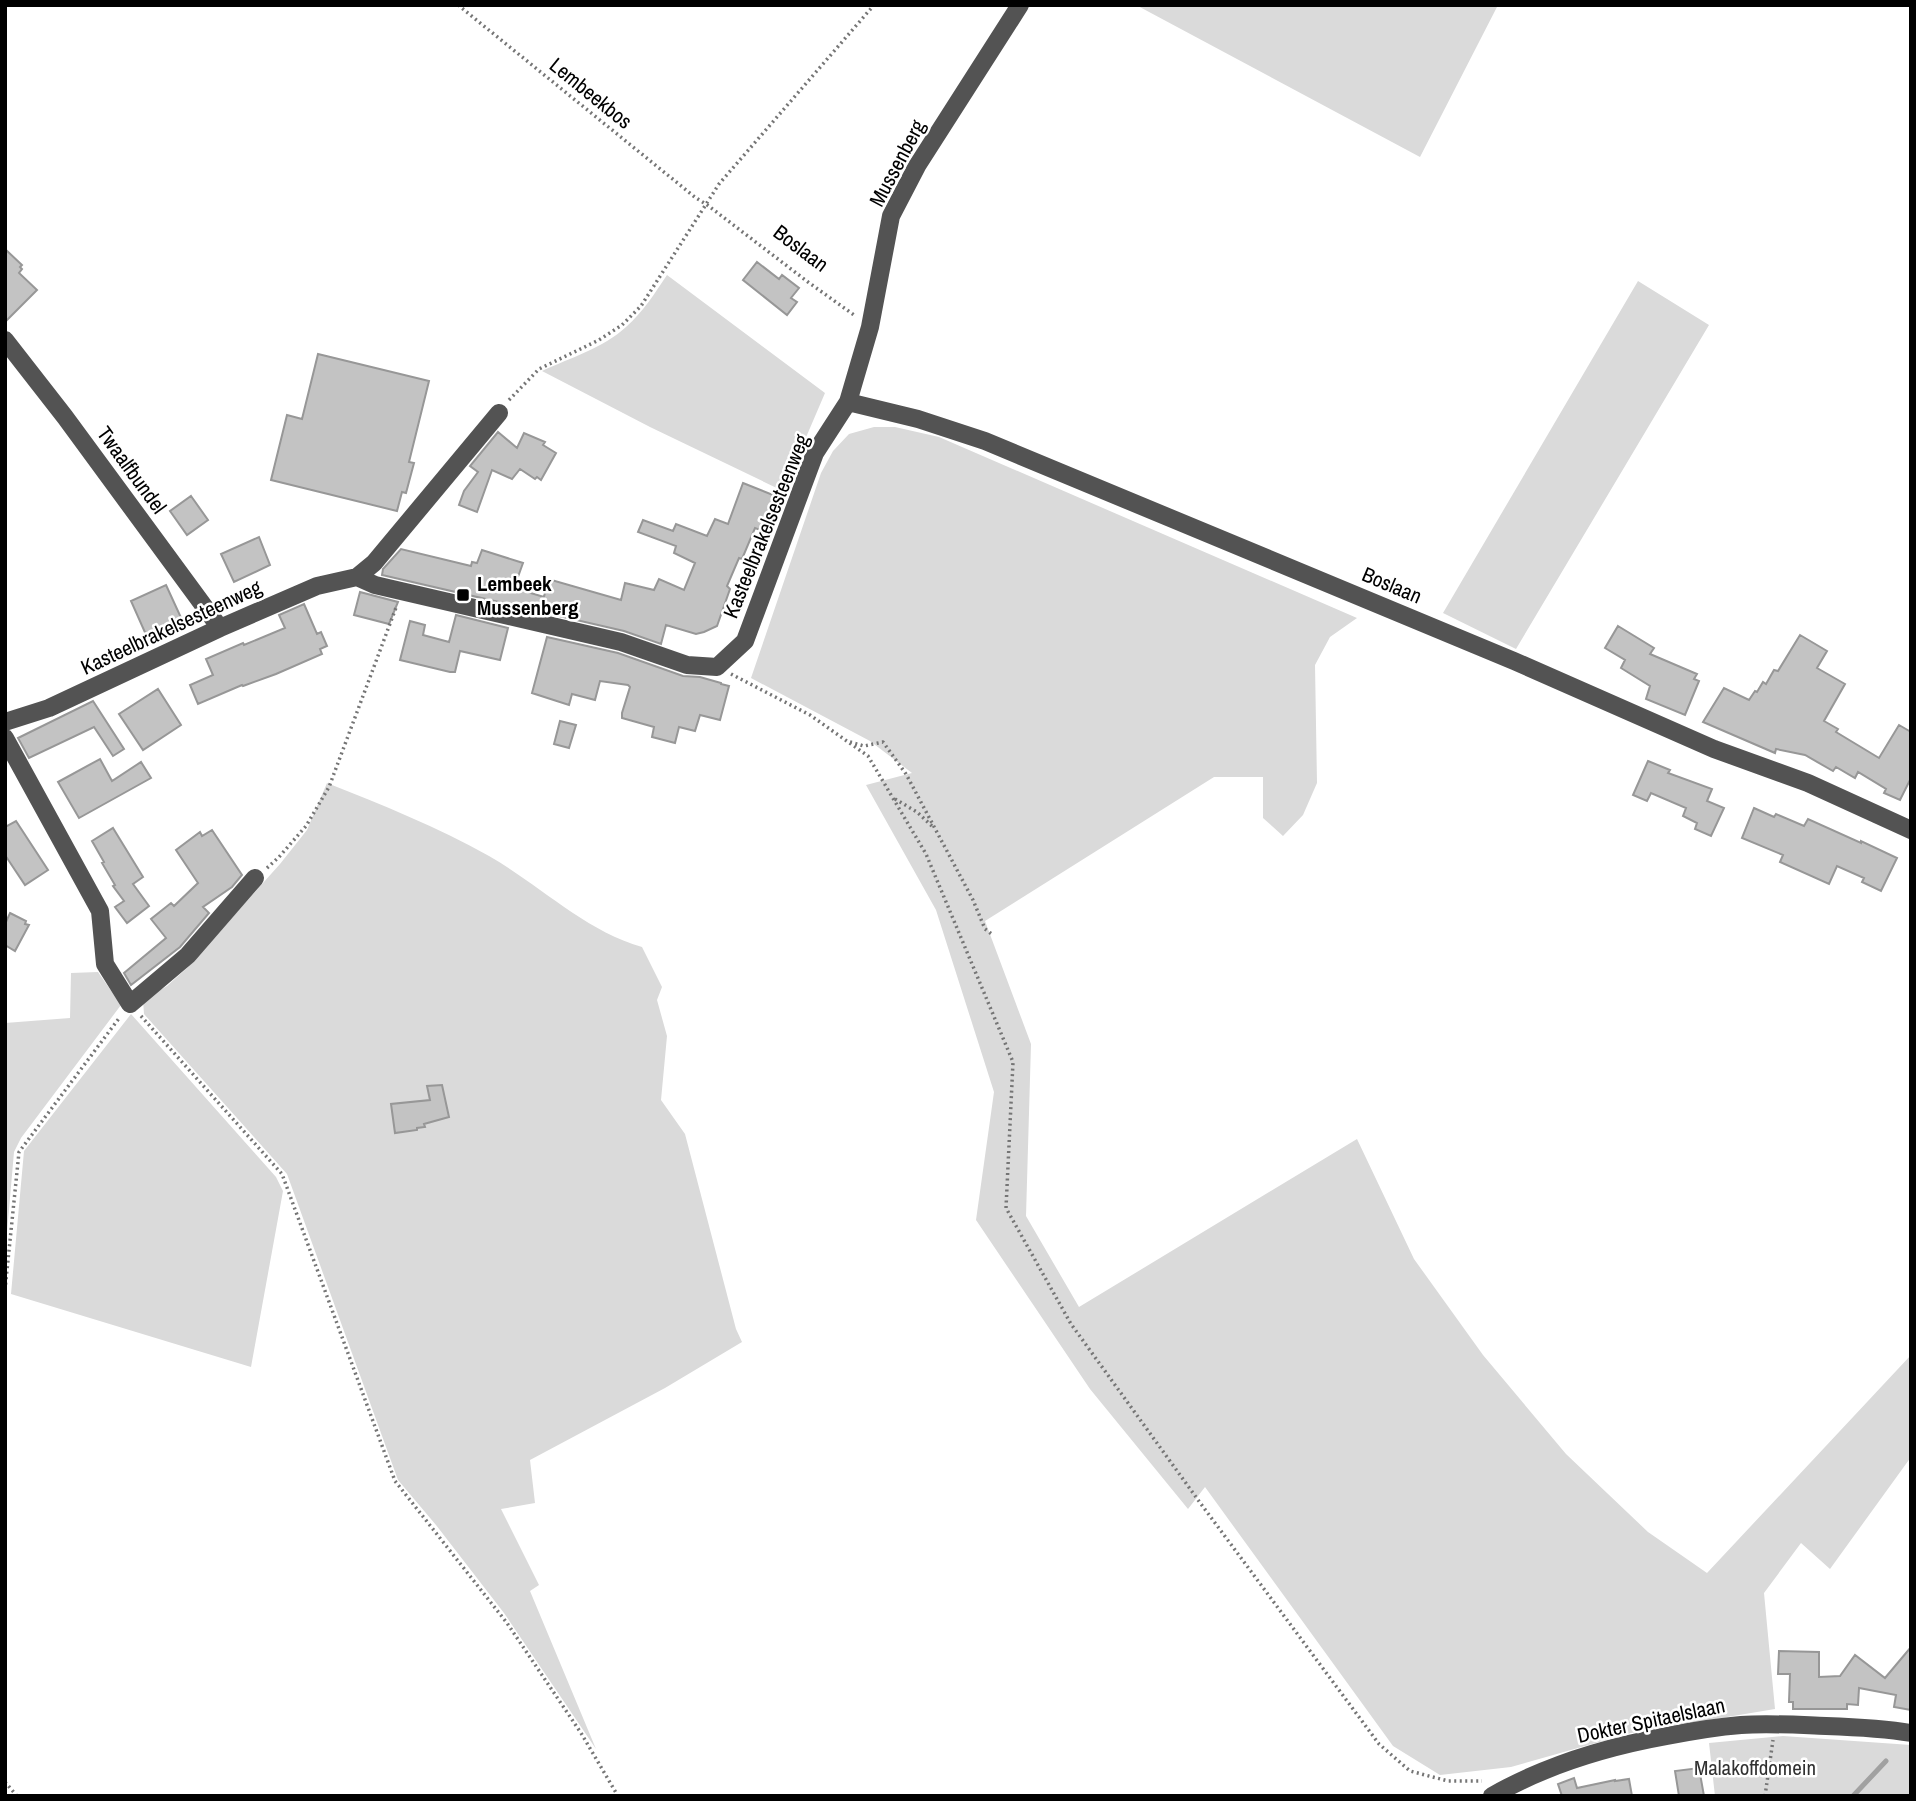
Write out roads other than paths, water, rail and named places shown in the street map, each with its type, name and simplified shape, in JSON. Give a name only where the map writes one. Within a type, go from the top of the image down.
[{"type":"street","name":"Mussenberg","points":[[848,402],[870,327],[891,216],[917,166],[1020,5]]},
{"type":"street","name":"Twaalfbundel","points":[[5,340],[220,628]]},
{"type":"street","name":"Kasteelbrakelsesteenweg","points":[[5,723],[50,708],[220,628],[317,586],[357,577],[402,592],[621,642],[687,665],[717,667],[745,641],[815,453],[848,402]]},
{"type":"street","name":"Boslaan","points":[[848,402],[918,419],[985,441],[1514,661],[1714,749],[1808,783],[1911,830]]},
{"type":"street","points":[[357,577],[374,563],[499,413]]},
{"type":"street","points":[[5,738],[100,911],[105,964],[130,1004],[188,955],[255,878]]},
{"type":"street","name":"Dokter Spitaelslaan","points":[[1499,1792],[1574,1758],[1631,1743],[1703,1729],[1776,1724],[1883,1728],[1911,1733]]},
{"type":"waterway","points":[[1853,1796],[1886,1761]]},
{"type":"place","name":"Lembeek Mussenberg","points":[[463,595]]},
{"type":"park label","name":"Malakoffdomein","points":[[1755,1767]]}]
